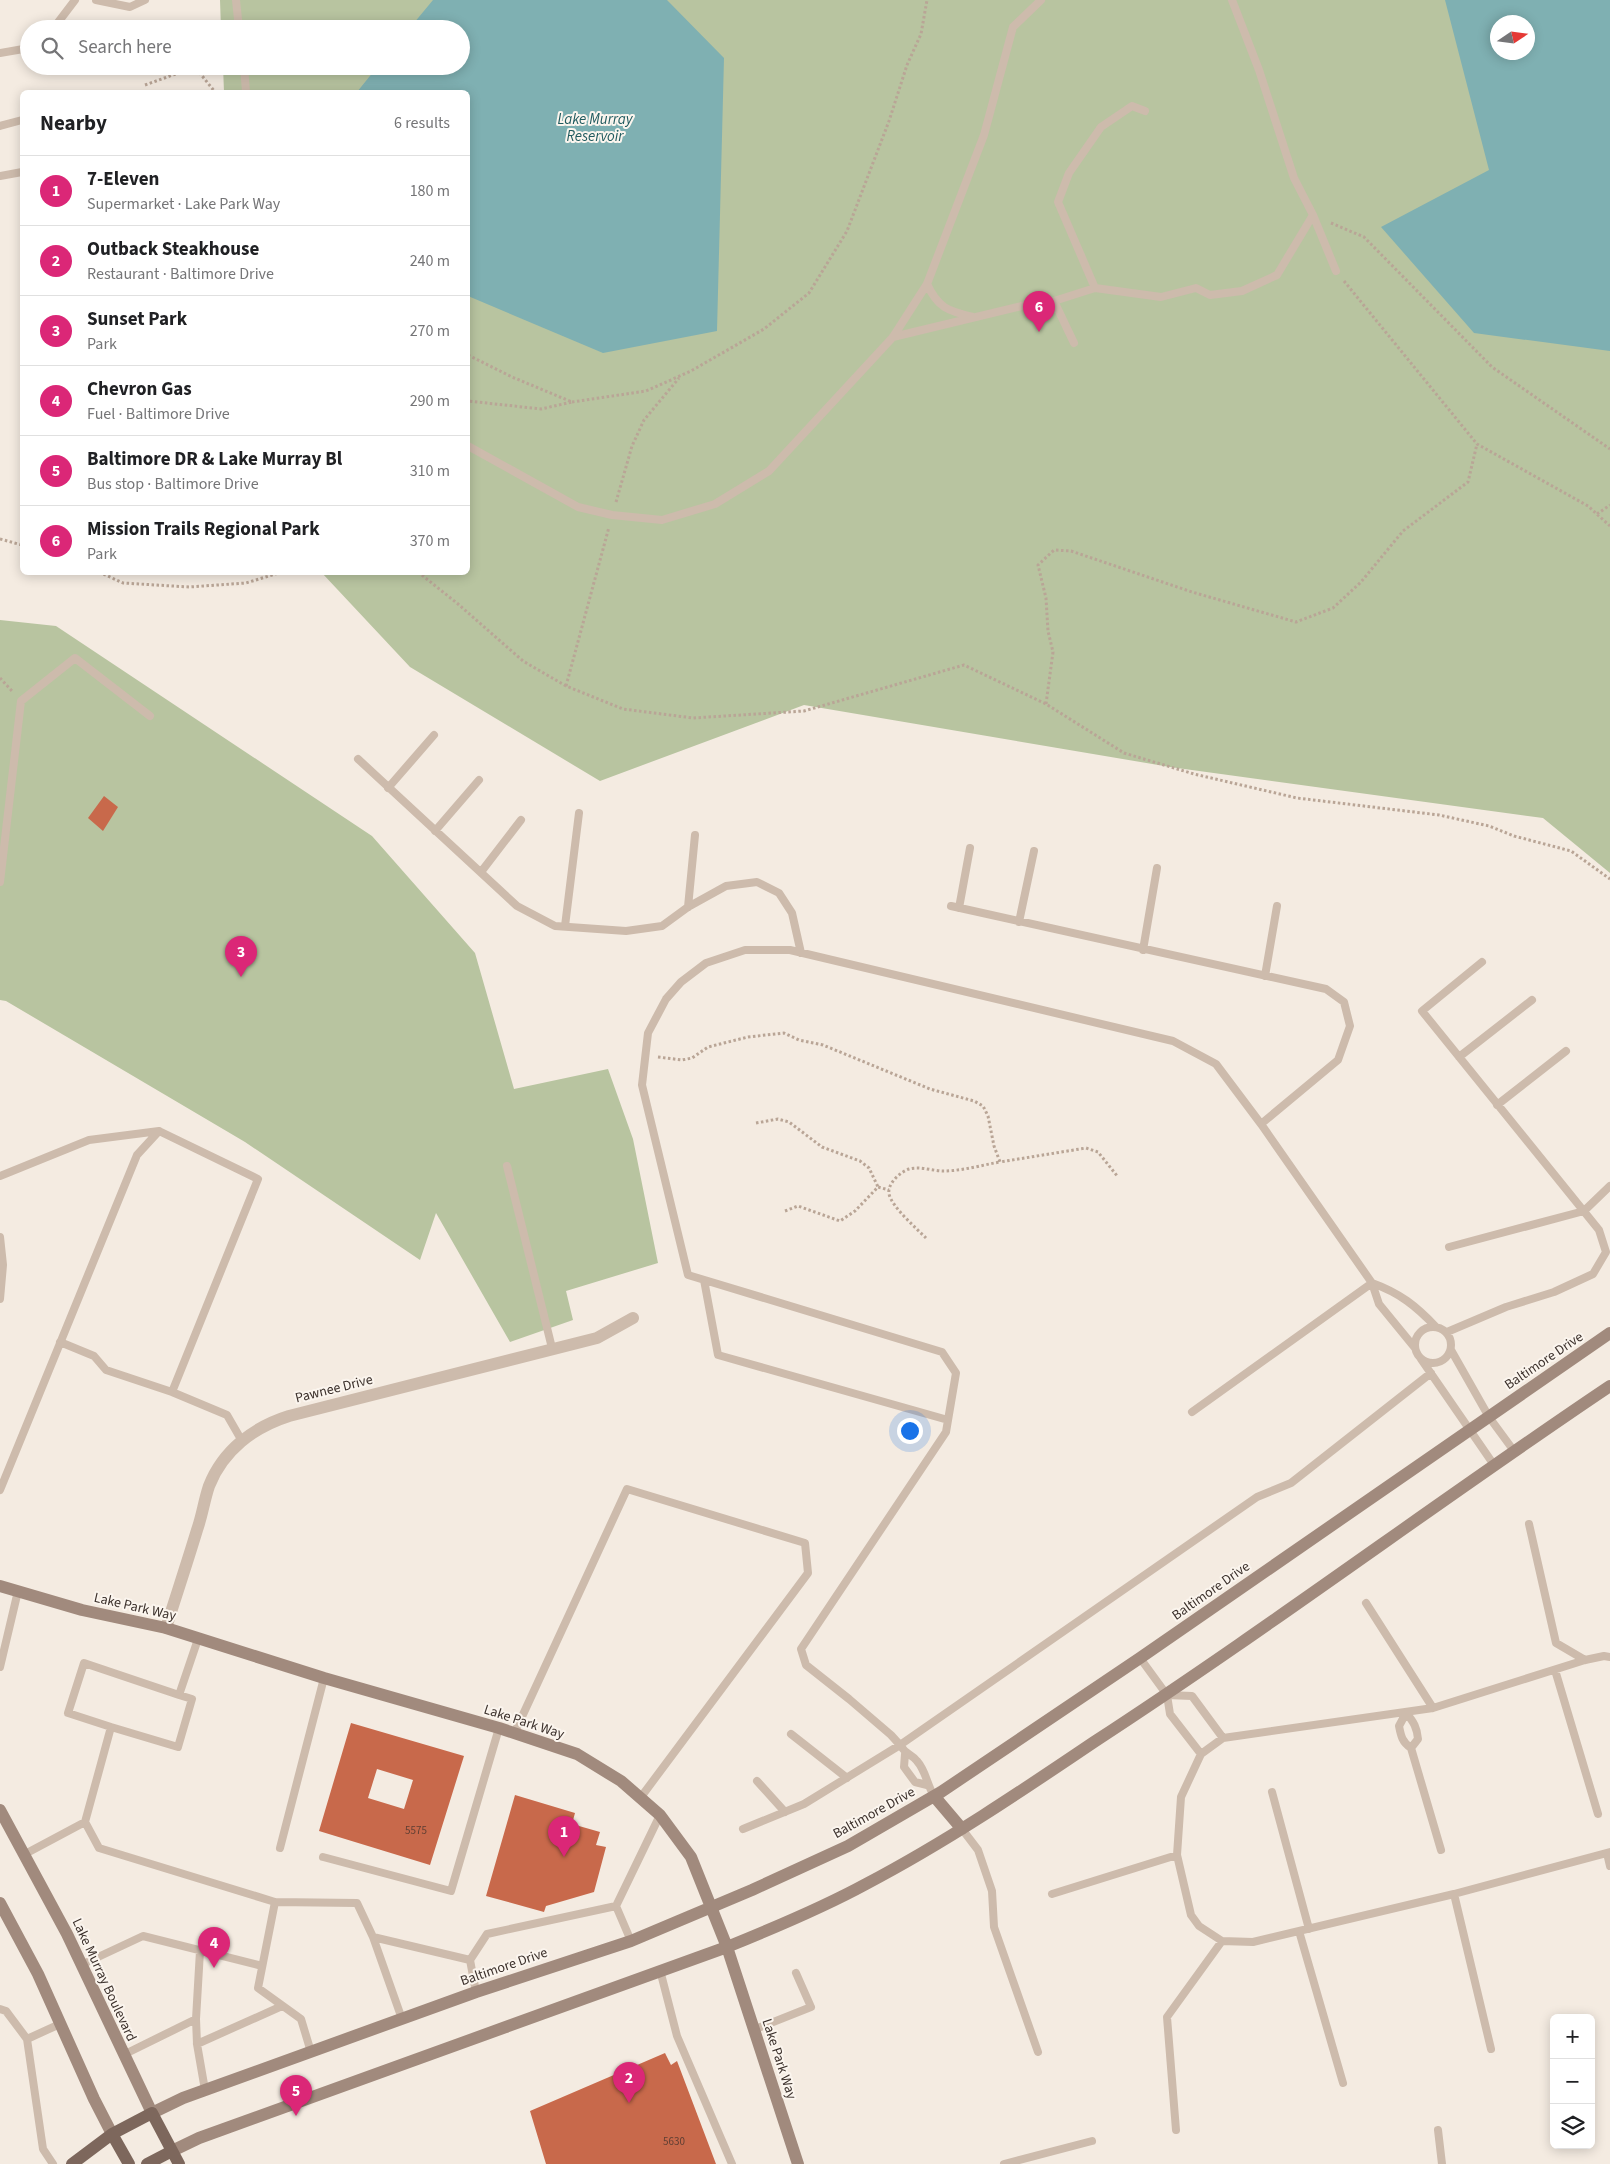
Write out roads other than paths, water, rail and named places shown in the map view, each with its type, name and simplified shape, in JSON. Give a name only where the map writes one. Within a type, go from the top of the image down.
[{"type":"main road","name":"Baltimore Drive","points":[[72,2164],[112,2134],[152,2113],[205,2090],[476,1992],[631,1941],[848,1846],[1140,1658],[1610,1333]]},
{"type":"main road","points":[[147,2164],[199,2138],[727,1947],[866,1884],[962,1829],[1167,1695],[1514,1450],[1610,1386]]},
{"type":"main road","name":"Lake Park Way","points":[[0,1586],[82,1610],[166,1628],[324,1678],[499,1728],[577,1754],[607,1771],[641,1797],[660,1815],[691,1857],[727,1947],[798,2164]]},
{"type":"main road","points":[[931,1791],[962,1829]]},
{"type":"main road","name":"Lake Murray Boulevard","points":[[0,1810],[25,1854],[81,1965],[123,2055],[179,2164]]},
{"type":"main road","points":[[0,1903],[3,1917],[38,1974],[94,2099],[128,2164]]},
{"type":"street","name":"Pawnee Drive","points":[[166,1628],[210,1485],[226,1457],[242,1440],[262,1426],[289,1416],[597,1338],[633,1318]]},
{"type":"lane","points":[[60,20],[75,0]]},
{"type":"lane","points":[[96,0],[130,7],[146,0]]},
{"type":"lane","points":[[236,0],[239,20]]},
{"type":"lane","points":[[470,447],[578,507],[612,515],[662,520],[715,504],[769,471],[893,337],[927,284],[984,135],[1013,27],[1042,0]]},
{"type":"lane","points":[[1232,0],[1259,70],[1294,178],[1313,215],[1336,271]]},
{"type":"lane","points":[[0,53],[20,50]]},
{"type":"lane","points":[[245,75],[246,90]]},
{"type":"lane","points":[[1095,288],[1058,202],[1069,173],[1101,127],[1132,106],[1144,111]]},
{"type":"lane","points":[[0,126],[20,121]]},
{"type":"lane","points":[[0,176],[20,172]]},
{"type":"lane","points":[[893,337],[1030,304],[1054,301],[1095,288],[1161,297],[1196,288],[1210,295],[1242,291],[1277,275],[1313,215]]},
{"type":"lane","points":[[927,284],[935,301],[954,313],[975,318]]},
{"type":"lane","points":[[1054,301],[1074,344]]},
{"type":"lane","points":[[0,882],[21,701],[75,658],[150,716]]},
{"type":"lane","points":[[388,788],[434,735]]},
{"type":"lane","points":[[358,760],[517,906],[555,926],[626,931],[662,926],[726,886],[757,882],[779,893],[792,912],[801,953]]},
{"type":"lane","points":[[435,830],[479,780]]},
{"type":"lane","points":[[565,926],[580,813]]},
{"type":"lane","points":[[481,872],[521,820]]},
{"type":"lane","points":[[688,908],[695,835]]},
{"type":"lane","points":[[970,848],[955,907],[1326,989],[1344,1002],[1350,1026],[1338,1060],[1262,1124]]},
{"type":"lane","points":[[1019,922],[1034,851]]},
{"type":"lane","points":[[1143,950],[1157,868]]},
{"type":"lane","points":[[1265,976],[1277,906]]},
{"type":"lane","points":[[931,1791],[925,1773],[916,1759],[906,1754],[891,1735],[806,1665],[801,1649],[946,1432],[956,1373],[942,1352],[688,1275],[642,1085],[648,1033],[666,1000],[681,982],[706,963],[744,950],[790,950],[1173,1041],[1216,1064],[1262,1124],[1372,1283],[1379,1304],[1415,1348],[1494,1465]]},
{"type":"lane","points":[[1446,1332],[1506,1307],[1554,1292],[1592,1274],[1606,1252],[1599,1230],[1422,1012],[1482,962]]},
{"type":"lane","points":[[1458,1057],[1532,1000]]},
{"type":"lane","points":[[1498,1105],[1566,1051]]},
{"type":"lane","points":[[0,1176],[89,1140],[159,1131],[258,1179],[172,1392]]},
{"type":"lane","points":[[0,1490],[136,1155],[159,1131]]},
{"type":"lane","points":[[507,1166],[552,1348]]},
{"type":"lane","points":[[1449,1247],[1584,1211],[1610,1186]]},
{"type":"lane","points":[[0,1237],[3,1265],[0,1299]]},
{"type":"lane","points":[[704,1280],[718,1355],[948,1420]]},
{"type":"lane","points":[[1372,1283],[1394,1291],[1418,1308],[1436,1327],[1446,1332],[1452,1343],[1451,1350],[1444,1360],[1439,1363],[1426,1362],[1421,1359]]},
{"type":"lane","points":[[1192,1412],[1372,1283]]},
{"type":"lane","points":[[1415,1348],[1415,1342],[1420,1332],[1425,1328],[1436,1327]]},
{"type":"lane","points":[[60,1342],[94,1356],[106,1370],[172,1392],[227,1416],[242,1440]]},
{"type":"lane","points":[[1451,1350],[1489,1417],[1514,1450]]},
{"type":"lane","points":[[743,1828],[804,1804],[900,1746],[1257,1497],[1291,1483],[1431,1373]]},
{"type":"lane","points":[[514,1734],[627,1489],[805,1544],[808,1573],[641,1797]]},
{"type":"lane","points":[[1529,1524],[1556,1642],[1585,1660]]},
{"type":"lane","points":[[0,1667],[1,1656],[18,1591]]},
{"type":"lane","points":[[1366,1603],[1433,1708]]},
{"type":"lane","points":[[179,1695],[198,1639]]},
{"type":"lane","points":[[1610,1658],[1604,1656],[1585,1660],[1433,1708],[1223,1738],[1200,1754],[1181,1797],[1177,1855],[1191,1915],[1199,1926],[1222,1941],[1253,1942],[1454,1894],[1608,1853],[1610,1866]]},
{"type":"lane","points":[[1140,1658],[1167,1695],[1170,1714],[1200,1754]]},
{"type":"lane","points":[[84,1662],[192,1699],[178,1747],[111,1727],[68,1713],[84,1662]]},
{"type":"lane","points":[[1555,1670],[1598,1814]]},
{"type":"lane","points":[[280,1848],[324,1678]]},
{"type":"lane","points":[[1167,1695],[1192,1696],[1223,1738]]},
{"type":"lane","points":[[1406,1713],[1399,1726],[1404,1743],[1411,1748],[1441,1850]]},
{"type":"lane","points":[[1406,1713],[1415,1723],[1417,1733],[1418,1740],[1411,1748]]},
{"type":"lane","points":[[111,1727],[86,1822],[99,1848],[275,1902],[357,1904],[373,1937],[402,2019]]},
{"type":"lane","points":[[323,1858],[451,1891],[499,1728]]},
{"type":"lane","points":[[791,1734],[847,1778]]},
{"type":"lane","points":[[906,1754],[904,1767],[915,1782],[931,1791]]},
{"type":"lane","points":[[757,1781],[785,1812]]},
{"type":"lane","points":[[1272,1792],[1309,1929]]},
{"type":"lane","points":[[631,1941],[616,1906],[660,1815]]},
{"type":"lane","points":[[25,1854],[86,1822]]},
{"type":"lane","points":[[962,1829],[978,1850],[992,1891],[994,1927],[1038,2052]]},
{"type":"lane","points":[[1052,1894],[1177,1855]]},
{"type":"lane","points":[[1454,1894],[1491,2049]]},
{"type":"lane","points":[[275,1902],[258,1988],[300,2019],[311,2052]]},
{"type":"lane","points":[[476,1992],[470,1960],[487,1934],[616,1906]]},
{"type":"lane","points":[[1299,1931],[1343,2083]]},
{"type":"lane","points":[[81,1965],[143,1936],[262,1966]]},
{"type":"lane","points":[[373,1937],[470,1960]]},
{"type":"lane","points":[[1176,2130],[1167,2017],[1222,1941]]},
{"type":"lane","points":[[200,1950],[196,2019],[197,2044],[205,2090]]},
{"type":"lane","points":[[660,1970],[677,2036],[732,2164]]},
{"type":"lane","points":[[753,2030],[811,2007],[796,1973]]},
{"type":"lane","points":[[197,2044],[282,2006]]},
{"type":"lane","points":[[0,2009],[6,2011],[27,2039],[43,2149],[53,2164]]},
{"type":"lane","points":[[123,2055],[196,2019]]},
{"type":"lane","points":[[27,2039],[60,2024]]},
{"type":"lane","points":[[1438,2130],[1442,2164]]},
{"type":"lane","points":[[1004,2164],[1092,2141]]},
{"type":"water","name":"Lake Murray Reservoir","points":[[433,0],[667,0],[724,58],[717,331],[603,353],[470,297],[470,90],[359,90],[371,75],[470,75],[470,20],[416,20]]},
{"type":"water","points":[[1445,0],[1610,0],[1610,351],[1474,333],[1381,227],[1489,170]]},
{"type":"place","name":"Mission Trails Regional Park","points":[[1039,332]]},
{"type":"place","name":"Sunset Park","points":[[241,977]]},
{"type":"place","name":"7-Eleven","points":[[564,1857]]},
{"type":"place","name":"Chevron Gas","points":[[214,1968]]},
{"type":"place","name":"Outback Steakhouse","points":[[629,2103]]},
{"type":"place","name":"Baltimore DR & Lake Murray Bl","points":[[296,2116]]}]
